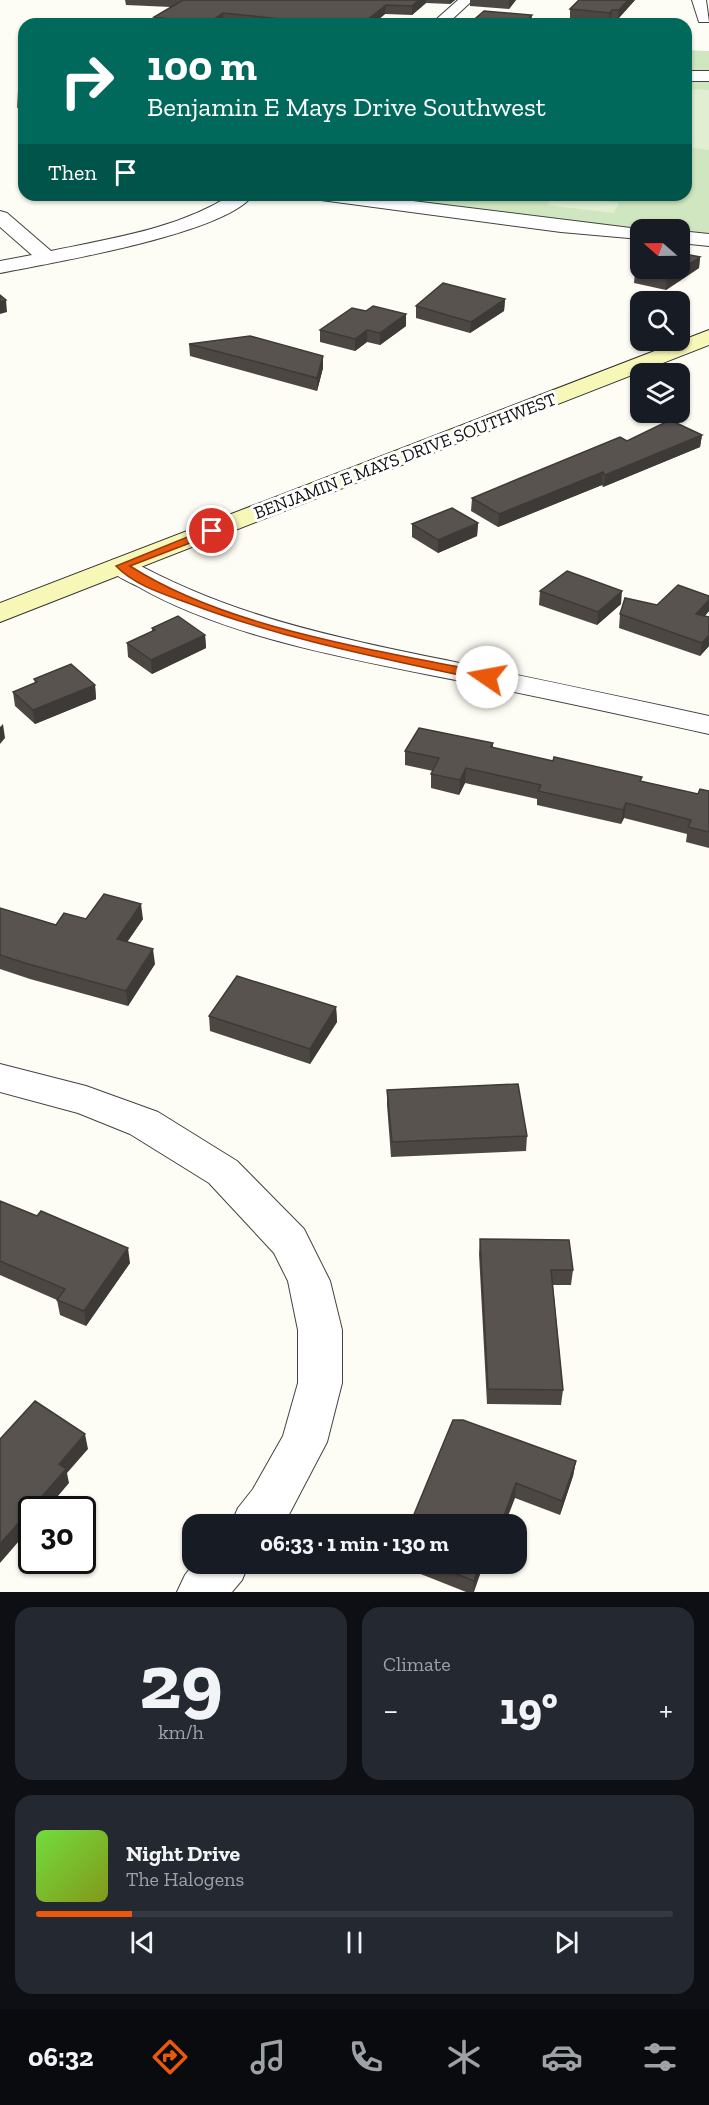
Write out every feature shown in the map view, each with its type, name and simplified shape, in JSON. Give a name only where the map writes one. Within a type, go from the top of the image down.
[{"type":"street","points":[[445,18],[466,0]]},
{"type":"street","points":[[699,0],[704,19]]},
{"type":"street","points":[[692,76],[709,76]]},
{"type":"street","points":[[0,267],[47,258],[194,222],[236,201]]},
{"type":"street","points":[[367,201],[561,226],[630,232]]},
{"type":"street","points":[[0,217],[47,258]]},
{"type":"street","points":[[690,238],[709,240]]},
{"type":"street","name":"BENJAMIN E MAYS DRIVE SOUTHWEST","points":[[0,613],[709,338]]},
{"type":"street","points":[[121,566],[154,587],[238,618],[310,639],[709,724]]},
{"type":"street","points":[[0,1078],[86,1101],[144,1123],[223,1172],[289,1240],[309,1281],[320,1330],[320,1383],[304,1442],[263,1514]]},
{"type":"street","points":[[202,1592],[216,1574]]},
{"type":"green space","points":[[692,50],[709,51],[709,242],[690,240],[690,219],[630,219],[630,233],[369,201],[692,201]]},
{"type":"green space","points":[[692,89],[709,90],[709,150],[692,148]]},
{"type":"green space","points":[[550,201],[619,203],[613,213],[547,205]]},
{"type":"building","points":[[183,0],[419,0],[412,6],[386,5],[370,18],[272,18],[223,13],[216,18],[154,17]]},
{"type":"building","points":[[579,0],[628,0],[619,10],[612,10],[610,13],[570,9]]},
{"type":"building","points":[[484,11],[532,15],[529,18],[476,18]]},
{"type":"building","points":[[690,255],[700,257],[690,264]]},
{"type":"building","points":[[443,283],[505,299],[471,322],[416,306]]},
{"type":"building","points":[[373,306],[406,314],[380,333],[367,330],[355,339],[320,330],[352,308],[366,311]]},
{"type":"building","points":[[250,336],[323,356],[317,378],[189,344]]},
{"type":"building","points":[[664,423],[676,423],[702,435],[605,475],[603,472],[499,514],[472,498],[620,437],[627,441]]},
{"type":"building","points":[[452,508],[478,523],[438,540],[412,524]]},
{"type":"building","points":[[567,571],[622,591],[598,612],[540,591]]},
{"type":"building","points":[[678,585],[709,596],[709,600],[696,614],[709,617],[709,635],[702,643],[620,614],[625,598],[657,605]]},
{"type":"building","points":[[178,616],[205,635],[151,660],[127,643],[155,630],[152,628]]},
{"type":"building","points":[[71,664],[95,685],[33,710],[13,692],[37,682],[34,679]]},
{"type":"building","points":[[419,728],[493,743],[491,747],[553,761],[554,757],[642,777],[640,781],[698,794],[700,789],[709,791],[709,832],[688,827],[691,820],[626,803],[623,810],[538,791],[541,785],[466,768],[460,780],[431,774],[439,758],[405,751]]},
{"type":"building","points":[[104,894],[141,904],[117,939],[153,949],[126,991],[0,955],[0,908],[56,925],[64,913],[86,919]]},
{"type":"building","points":[[237,976],[336,1007],[310,1049],[209,1016]]},
{"type":"building","points":[[518,1084],[527,1136],[392,1142],[387,1090]]},
{"type":"building","points":[[0,1201],[37,1216],[41,1211],[128,1248],[84,1311],[57,1300],[65,1289],[0,1261]]},
{"type":"building","points":[[480,1239],[569,1240],[573,1270],[551,1270],[563,1390],[488,1389]]},
{"type":"building","points":[[35,1401],[85,1434],[59,1464],[66,1469],[42,1496],[18,1496],[18,1524],[0,1544],[0,1439]]},
{"type":"building","points":[[453,1420],[463,1420],[576,1461],[562,1501],[516,1483],[505,1514],[414,1514]]},
{"type":"building","points":[[457,1574],[476,1574],[474,1581]]},
{"type":"route","points":[[212,531],[121,566],[154,587],[238,618],[310,639],[487,677]]}]
